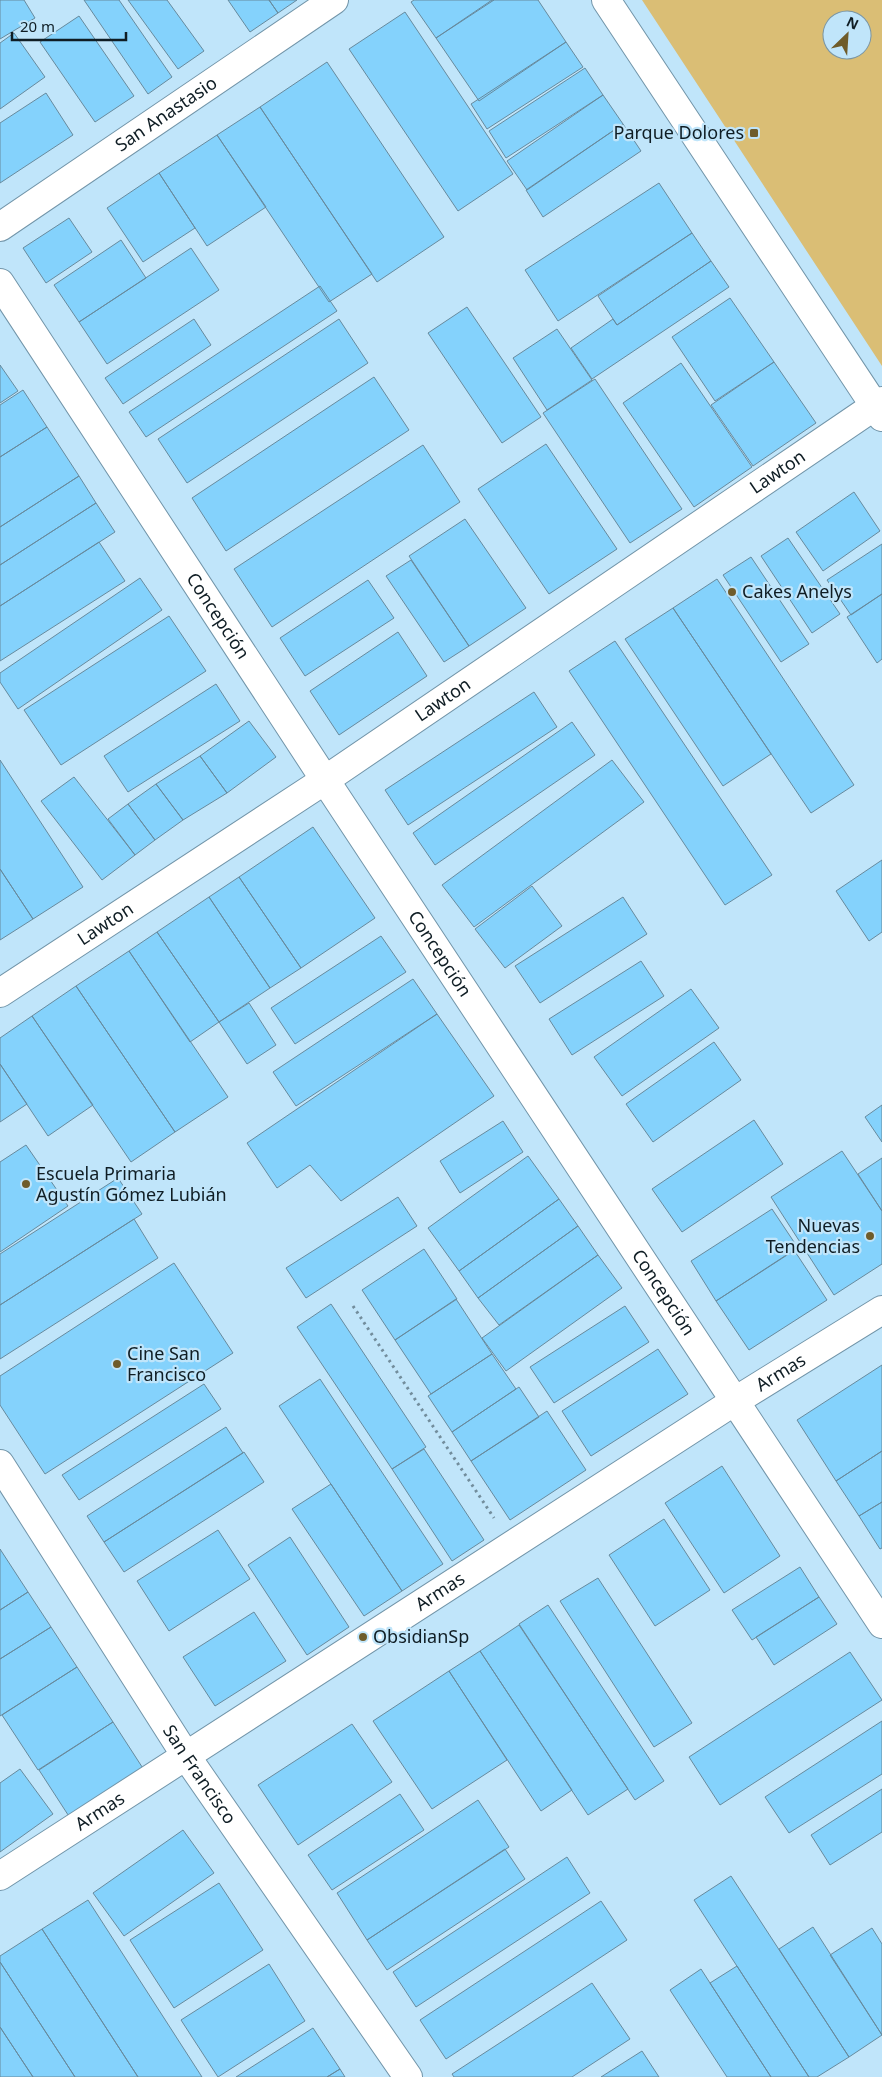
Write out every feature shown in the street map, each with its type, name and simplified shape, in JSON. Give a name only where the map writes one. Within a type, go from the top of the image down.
[{"type":"street","name":"San Anastasio","points":[[0,228],[334,0]]},
{"type":"street","points":[[606,0],[880,408]]},
{"type":"street","name":"Concepción","points":[[0,283],[325,780],[882,1624]]},
{"type":"street","name":"Lawton","points":[[0,993],[325,780],[880,408]]},
{"type":"street","name":"Armas","points":[[0,1876],[735,1401],[882,1310]]},
{"type":"street","name":"San Francisco","points":[[0,1464],[186,1756],[408,2077]]},
{"type":"path","points":[[353,1306],[512,1545]]},
{"type":"shaded area","points":[[642,0],[882,0],[882,366]]},
{"type":"building","points":[[0,0],[24,0],[35,18],[0,39]]},
{"type":"building","points":[[84,0],[119,0],[172,77],[148,94]]},
{"type":"building","points":[[128,0],[167,0],[204,51],[178,69]]},
{"type":"building","points":[[228,0],[269,0],[278,13],[250,32]]},
{"type":"building","points":[[269,0],[297,0],[278,13]]},
{"type":"building","points":[[414,0],[494,0],[436,38],[411,2]]},
{"type":"building","points":[[492,0],[538,0],[566,42],[479,101],[436,38]]},
{"type":"building","points":[[405,12],[513,174],[458,211],[349,49]]},
{"type":"building","points":[[79,16],[134,96],[95,122],[40,42]]},
{"type":"building","points":[[14,33],[45,77],[0,109],[0,43]]},
{"type":"building","points":[[566,42],[583,67],[487,129],[471,104]]},
{"type":"building","points":[[327,62],[444,237],[377,282],[260,107]]},
{"type":"building","points":[[585,68],[603,95],[506,158],[489,131]]},
{"type":"building","points":[[46,93],[73,135],[0,183],[0,123]]},
{"type":"building","points":[[603,95],[623,124],[527,190],[507,161]]},
{"type":"building","points":[[260,107],[372,274],[329,302],[217,135]]},
{"type":"building","points":[[623,124],[641,151],[543,217],[526,190]]},
{"type":"building","points":[[217,135],[266,207],[207,246],[159,173]]},
{"type":"building","points":[[159,173],[195,228],[143,262],[107,208]]},
{"type":"building","points":[[659,183],[692,233],[558,321],[525,270]]},
{"type":"building","points":[[69,218],[92,252],[46,283],[23,248]]},
{"type":"building","points":[[692,233],[711,261],[617,325],[598,296]]},
{"type":"building","points":[[121,240],[146,278],[79,322],[54,285]]},
{"type":"building","points":[[191,248],[219,290],[107,364],[79,322]]},
{"type":"building","points":[[711,261],[729,287],[592,379],[571,348],[613,319],[617,325]]},
{"type":"building","points":[[320,286],[337,311],[146,437],[129,412]]},
{"type":"building","points":[[730,298],[774,362],[715,401],[672,337]]},
{"type":"building","points":[[467,307],[541,417],[502,443],[428,333]]},
{"type":"building","points":[[194,319],[211,345],[123,404],[105,378]]},
{"type":"building","points":[[339,319],[368,363],[187,483],[158,439]]},
{"type":"building","points":[[557,329],[592,380],[547,410],[513,358]]},
{"type":"building","points":[[774,362],[816,423],[753,466],[711,405]]},
{"type":"building","points":[[681,363],[752,467],[694,507],[623,403]]},
{"type":"building","points":[[0,365],[18,391],[0,403]]},
{"type":"building","points":[[374,377],[409,430],[226,551],[192,498]]},
{"type":"building","points":[[595,379],[682,509],[630,543],[543,413]]},
{"type":"building","points":[[23,390],[47,427],[0,457],[0,405]]},
{"type":"building","points":[[47,427],[79,476],[0,527],[0,457]]},
{"type":"building","points":[[546,444],[617,549],[549,594],[478,489]]},
{"type":"building","points":[[423,445],[460,502],[272,627],[234,569]]},
{"type":"building","points":[[79,476],[96,503],[0,565],[0,527]]},
{"type":"building","points":[[854,492],[880,531],[823,571],[796,532]]},
{"type":"building","points":[[96,503],[115,532],[0,606],[0,565]]},
{"type":"building","points":[[465,519],[526,608],[469,646],[409,556]]},
{"type":"building","points":[[788,538],[840,614],[812,633],[761,556]]},
{"type":"building","points":[[99,542],[125,581],[0,661],[0,606]]},
{"type":"building","points":[[882,544],[882,594],[851,615],[827,580]]},
{"type":"building","points":[[751,557],[809,644],[781,662],[723,575]]},
{"type":"building","points":[[411,560],[469,646],[444,662],[386,576]]},
{"type":"building","points":[[140,578],[162,610],[18,709],[0,682],[0,673]]},
{"type":"building","points":[[717,579],[854,785],[811,813],[673,608]]},
{"type":"building","points":[[368,580],[394,618],[305,676],[280,638]]},
{"type":"building","points":[[882,594],[882,659],[877,663],[847,617]]},
{"type":"building","points":[[673,608],[771,754],[723,786],[625,639]]},
{"type":"building","points":[[169,616],[206,671],[61,765],[24,710]]},
{"type":"building","points":[[398,632],[427,676],[339,735],[310,691]]},
{"type":"building","points":[[615,641],[772,875],[725,905],[569,671]]},
{"type":"building","points":[[216,684],[240,721],[128,792],[104,756]]},
{"type":"building","points":[[534,692],[557,727],[408,825],[385,790]]},
{"type":"building","points":[[249,721],[276,757],[227,793],[200,756]]},
{"type":"building","points":[[572,722],[595,755],[435,865],[413,833]]},
{"type":"building","points":[[200,756],[227,793],[183,820],[156,784]]},
{"type":"building","points":[[0,760],[83,887],[33,919],[0,869]]},
{"type":"building","points":[[612,760],[644,802],[474,927],[442,885]]},
{"type":"building","points":[[74,777],[135,855],[102,880],[41,801]]},
{"type":"building","points":[[156,784],[183,820],[155,840],[128,804]]},
{"type":"building","points":[[128,804],[155,840],[135,855],[108,819]]},
{"type":"building","points":[[313,827],[375,918],[301,968],[239,877]]},
{"type":"building","points":[[882,860],[882,932],[869,941],[836,891]]},
{"type":"building","points":[[0,869],[33,919],[0,940]]},
{"type":"building","points":[[239,877],[301,968],[270,988],[209,897]]},
{"type":"building","points":[[532,886],[562,926],[505,968],[475,929]]},
{"type":"building","points":[[209,897],[270,988],[219,1022],[157,932]]},
{"type":"building","points":[[623,897],[647,934],[540,1003],[515,966]]},
{"type":"building","points":[[157,932],[219,1022],[190,1042],[129,951]]},
{"type":"building","points":[[381,936],[406,972],[295,1044],[271,1008]]},
{"type":"building","points":[[129,951],[228,1097],[175,1132],[76,986]]},
{"type":"building","points":[[641,961],[664,996],[572,1055],[549,1019]]},
{"type":"building","points":[[413,979],[437,1014],[296,1106],[273,1072]]},
{"type":"building","points":[[76,986],[175,1132],[131,1162],[32,1016]]},
{"type":"building","points":[[691,989],[719,1028],[622,1096],[594,1057]]},
{"type":"building","points":[[249,1003],[276,1045],[247,1064],[219,1022]]},
{"type":"building","points":[[437,1014],[494,1096],[341,1201],[310,1165],[277,1188],[247,1143]]},
{"type":"building","points":[[32,1016],[93,1105],[48,1136],[0,1064],[0,1038]]},
{"type":"building","points":[[714,1042],[741,1080],[653,1142],[626,1104]]},
{"type":"building","points":[[0,1064],[27,1104],[0,1122]]},
{"type":"building","points":[[882,1105],[882,1142],[865,1117]]},
{"type":"building","points":[[754,1120],[783,1164],[682,1232],[652,1189]]},
{"type":"building","points":[[503,1121],[523,1152],[460,1193],[440,1161]]},
{"type":"building","name":"Escuela Primaria Agustín Gómez Lubián","points":[[26,1145],[68,1206],[0,1252],[0,1162]]},
{"type":"building","points":[[842,1151],[882,1211],[882,1264],[834,1295],[771,1197]]},
{"type":"building","points":[[528,1156],[559,1199],[459,1271],[428,1228]]},
{"type":"building","points":[[882,1158],[882,1211],[858,1174]]},
{"type":"building","points":[[118,1178],[142,1214],[0,1305],[0,1254]]},
{"type":"building","points":[[398,1197],[417,1226],[306,1298],[286,1268]]},
{"type":"building","points":[[559,1199],[578,1226],[478,1298],[459,1271]]},
{"type":"building","points":[[772,1209],[798,1248],[716,1301],[691,1261]]},
{"type":"building","points":[[134,1219],[158,1258],[0,1359],[0,1305]]},
{"type":"building","points":[[578,1226],[598,1255],[499,1325],[478,1298]]},
{"type":"building","points":[[424,1249],[457,1299],[395,1340],[362,1290]]},
{"type":"building","points":[[794,1250],[827,1300],[749,1350],[716,1301]]},
{"type":"building","points":[[598,1255],[622,1288],[506,1371],[482,1338]]},
{"type":"building","name":"Cine San Francisco","points":[[174,1263],[233,1353],[45,1474],[0,1405],[0,1376]]},
{"type":"building","points":[[456,1299],[492,1354],[431,1394],[395,1340]]},
{"type":"building","points":[[331,1304],[426,1447],[392,1469],[297,1327]]},
{"type":"building","points":[[625,1306],[649,1342],[554,1403],[530,1367]]},
{"type":"building","points":[[658,1349],[688,1394],[591,1456],[562,1411]]},
{"type":"building","points":[[492,1354],[516,1389],[452,1432],[428,1396]]},
{"type":"building","points":[[882,1365],[882,1451],[836,1481],[797,1420]]},
{"type":"building","points":[[320,1379],[443,1564],[402,1591],[279,1406]]},
{"type":"building","points":[[204,1384],[221,1409],[79,1500],[62,1475]]},
{"type":"building","points":[[519,1387],[539,1417],[471,1461],[452,1432]]},
{"type":"building","points":[[547,1411],[586,1470],[510,1520],[471,1461]]},
{"type":"building","points":[[226,1427],[243,1453],[104,1542],[87,1516]]},
{"type":"building","points":[[424,1449],[484,1540],[452,1561],[392,1469]]},
{"type":"building","points":[[882,1451],[882,1502],[859,1516],[836,1481]]},
{"type":"building","points":[[244,1452],[264,1482],[124,1572],[104,1542]]},
{"type":"building","points":[[722,1466],[780,1556],[724,1593],[665,1503]]},
{"type":"building","points":[[331,1484],[402,1591],[364,1616],[292,1509]]},
{"type":"building","points":[[882,1502],[882,1548],[880,1549],[859,1516]]},
{"type":"building","points":[[664,1519],[710,1590],[655,1626],[609,1555]]},
{"type":"building","points":[[218,1530],[250,1579],[169,1631],[137,1581]]},
{"type":"building","points":[[290,1537],[349,1627],[307,1655],[248,1565]]},
{"type":"building","points":[[0,1549],[28,1592],[0,1610]]},
{"type":"building","points":[[800,1567],[819,1597],[752,1640],[732,1610]]},
{"type":"building","points":[[598,1578],[692,1723],[654,1747],[560,1601]]},
{"type":"building","points":[[28,1592],[51,1627],[0,1659],[0,1610]]},
{"type":"building","points":[[819,1597],[837,1624],[774,1665],[756,1637]]},
{"type":"building","points":[[548,1605],[664,1781],[635,1800],[519,1624]]},
{"type":"building","points":[[254,1612],[286,1661],[215,1706],[183,1657]]},
{"type":"building","points":[[519,1625],[628,1789],[588,1815],[480,1651]]},
{"type":"building","points":[[51,1627],[77,1667],[0,1716],[0,1659]]},
{"type":"building","points":[[480,1651],[572,1790],[541,1811],[449,1671]]},
{"type":"building","points":[[850,1652],[882,1700],[720,1805],[689,1757]]},
{"type":"building","points":[[77,1667],[113,1722],[38,1770],[2,1715]]},
{"type":"building","points":[[449,1671],[507,1760],[432,1809],[373,1721]]},
{"type":"building","points":[[882,1721],[882,1774],[789,1833],[765,1797]]},
{"type":"building","points":[[113,1722],[146,1773],[72,1821],[39,1770]]},
{"type":"building","points":[[352,1724],[392,1782],[298,1845],[258,1785]]},
{"type":"building","points":[[20,1769],[53,1814],[0,1852],[0,1783]]},
{"type":"building","points":[[882,1789],[882,1832],[830,1865],[811,1835]]},
{"type":"building","points":[[400,1794],[424,1830],[332,1890],[308,1855]]},
{"type":"building","points":[[478,1800],[509,1847],[367,1940],[337,1893]]},
{"type":"building","points":[[183,1830],[214,1873],[124,1936],[93,1893]]},
{"type":"building","points":[[505,1849],[525,1879],[387,1970],[367,1940]]},
{"type":"building","points":[[567,1857],[590,1893],[416,2007],[393,1972]]},
{"type":"building","points":[[731,1876],[849,2057],[817,2077],[809,2077],[694,1900]]},
{"type":"building","points":[[219,1883],[263,1950],[174,2008],[130,1940]]},
{"type":"building","points":[[88,1900],[202,2077],[138,2077],[42,1929]]},
{"type":"building","points":[[601,1901],[627,1940],[446,2059],[420,2020]]},
{"type":"building","points":[[813,1927],[882,2035],[849,2057],[779,1949]]},
{"type":"building","points":[[872,1928],[882,1944],[882,2035],[830,1955]]},
{"type":"building","points":[[42,1929],[138,2077],[75,2077],[0,1962],[0,1956]]},
{"type":"building","points":[[0,1962],[75,2077],[33,2077],[0,2027]]},
{"type":"building","points":[[269,1964],[305,2021],[218,2077],[181,2020]]},
{"type":"building","points":[[737,1966],[809,2077],[771,2077],[710,1983]]},
{"type":"building","points":[[701,1969],[771,2077],[727,2077],[670,1990]]},
{"type":"building","points":[[592,1983],[630,2039],[572,2077],[454,2077],[452,2074]]},
{"type":"building","points":[[0,2027],[33,2077],[0,2077]]},
{"type":"building","points":[[313,2028],[340,2069],[327,2077],[236,2077]]},
{"type":"building","points":[[642,2051],[659,2077],[601,2077]]},
{"type":"building","points":[[340,2069],[345,2077],[327,2077]]},
{"type":"place","name":"Parque Dolores","points":[[754,133]]},
{"type":"place","name":"Cakes Anelys","points":[[732,592]]},
{"type":"place","name":"Escuela Primaria Agustín Gómez Lubián","points":[[26,1184]]},
{"type":"place","name":"Nuevas Tendencias","points":[[870,1236]]},
{"type":"place","name":"Cine San Francisco","points":[[117,1364]]},
{"type":"place","name":"ObsidianSp","points":[[363,1637]]}]
